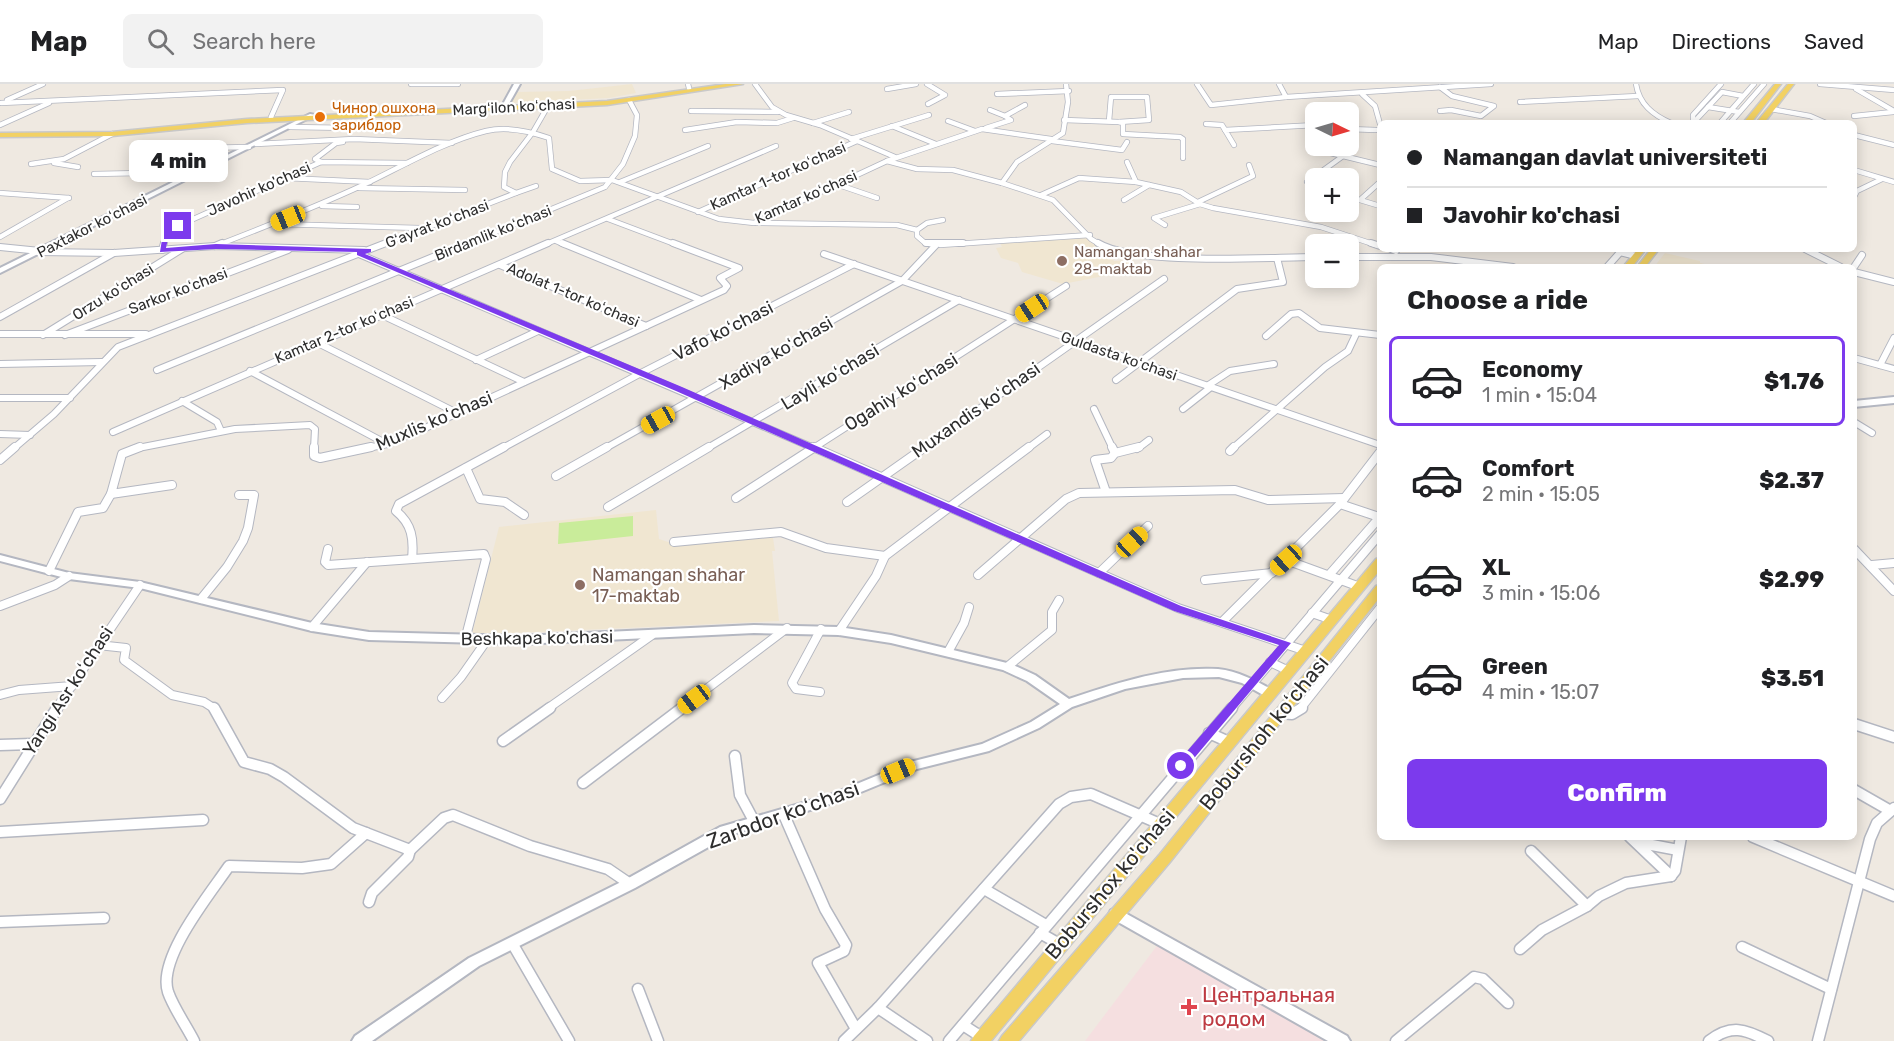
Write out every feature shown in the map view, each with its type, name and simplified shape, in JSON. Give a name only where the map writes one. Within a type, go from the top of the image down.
[{"type":"main road","name":"Margʻilon koʻchasi","points":[[1,135],[112,134],[311,116],[598,101],[689,86],[718,84]]},
{"type":"main road","name":"Margʻilon koʻchasi","points":[[1,135],[116,132],[271,117],[548,106],[629,100],[740,84]]},
{"type":"main road","points":[[1749,120],[1778,84]]},
{"type":"main road","points":[[1762,120],[1791,84]]},
{"type":"main road","points":[[1629,264],[1639,252]]},
{"type":"main road","points":[[1643,264],[1653,252]]},
{"type":"main road","name":"Boburshox ko'chasi","points":[[981,1039],[1377,566]]},
{"type":"main road","name":"Boburshoh koʻchasi","points":[[1008,1041],[1165,858],[1279,713],[1377,594]]},
{"type":"main road","points":[[1096,903],[1116,914]]},
{"type":"street","points":[[1,103],[43,84]]},
{"type":"street","points":[[230,84],[230,93]]},
{"type":"street","points":[[411,84],[458,84]]},
{"type":"street","points":[[505,106],[517,84]]},
{"type":"street","points":[[755,84],[772,107],[780,112],[896,157]]},
{"type":"street","points":[[887,89],[916,84]]},
{"type":"street","points":[[927,84],[945,95],[928,104]]},
{"type":"street","points":[[1002,183],[1017,162],[1049,140],[1064,133],[1064,120],[1069,103],[1069,91],[1066,84]]},
{"type":"street","points":[[1197,84],[1211,105],[1286,97],[1362,94],[1491,84]]},
{"type":"street","points":[[1279,84],[1286,97]]},
{"type":"street","points":[[1414,84],[1423,89]]},
{"type":"street","points":[[1636,84],[1638,96],[1654,114],[1665,120]]},
{"type":"street","points":[[1694,120],[1693,115],[1721,84]]},
{"type":"street","points":[[1696,120],[1729,84]]},
{"type":"street","points":[[1723,120],[1754,84]]},
{"type":"street","points":[[1732,120],[1764,84]]},
{"type":"street","points":[[1820,84],[1894,90]]},
{"type":"street","points":[[1440,87],[1452,96],[1494,106],[1481,116],[1451,110],[1440,111]]},
{"type":"street","points":[[1854,88],[1894,111]]},
{"type":"street","points":[[1,103],[283,90],[271,117]]},
{"type":"street","points":[[997,94],[1069,91]]},
{"type":"street","points":[[1722,92],[1753,96]]},
{"type":"street","points":[[1362,94],[1375,106],[1378,120]]},
{"type":"street","points":[[1520,102],[1638,96]]},
{"type":"street","points":[[1064,120],[1109,122],[1149,120],[1147,97],[1111,97],[1109,122]]},
{"type":"street","points":[[612,180],[636,135],[637,114],[629,100]]},
{"type":"street","points":[[0,125],[53,101]]},
{"type":"street","points":[[990,110],[1005,116],[1024,105]]},
{"type":"street","points":[[216,246],[318,206],[452,144],[500,128],[534,132],[548,106]]},
{"type":"street","points":[[1708,107],[1739,112]]},
{"type":"street","points":[[1771,109],[1820,120]]},
{"type":"street","points":[[691,111],[780,112]]},
{"type":"street","points":[[1854,116],[1894,111]]},
{"type":"street","points":[[812,123],[849,112]]},
{"type":"street","points":[[851,139],[929,115]]},
{"type":"street","name":"Paxtakor koʻchasi","points":[[0,271],[311,116]]},
{"type":"street","name":"Kamtar koʻchasi","points":[[534,132],[549,138],[554,170],[580,181],[612,180],[719,219],[754,223],[896,157],[1012,120],[1005,116]]},
{"type":"street","points":[[685,130],[737,122],[773,123],[793,118]]},
{"type":"street","points":[[948,121],[975,131]]},
{"type":"street","points":[[982,129],[1122,150],[1125,141],[1123,123],[1119,122]]},
{"type":"street","points":[[1206,124],[1222,125],[1234,145]]},
{"type":"street","points":[[892,126],[936,144]]},
{"type":"street","points":[[1225,130],[1305,126]]},
{"type":"street","points":[[290,127],[351,128]]},
{"type":"street","points":[[1359,128],[1377,127]]},
{"type":"street","name":"Gʻayrat koʻchasi","points":[[516,193],[504,187],[505,172],[534,132]]},
{"type":"street","points":[[52,163],[84,152],[112,134]]},
{"type":"street","points":[[1123,134],[1180,136],[1183,139],[1183,158]]},
{"type":"street","points":[[1857,136],[1894,145]]},
{"type":"street","points":[[148,149],[334,140],[452,144]]},
{"type":"street","points":[[334,140],[313,156],[318,160],[336,143],[346,141],[452,144]]},
{"type":"street","name":"Kamtar 1-tor koʻchasi","points":[[698,212],[857,141]]},
{"type":"street","points":[[620,182],[708,146]]},
{"type":"street","name":"Kamtar 2-tor koʻchasi","points":[[113,432],[316,342],[776,146]]},
{"type":"street","points":[[1327,168],[1343,156],[1377,164]]},
{"type":"street","name":"Javohir ko'chasi","points":[[162,250],[166,233],[171,229],[284,178],[318,160],[409,163]]},
{"type":"street","points":[[887,161],[912,168],[953,170],[1041,195],[1053,200],[1090,235],[1091,239],[1100,245],[1123,253],[1198,258],[1305,257]]},
{"type":"street","points":[[1127,162],[1136,182]]},
{"type":"street","points":[[31,164],[52,163],[78,167]]},
{"type":"street","points":[[1165,225],[1154,219],[1199,203],[1253,176],[1249,165]]},
{"type":"street","points":[[1857,171],[1894,182]]},
{"type":"street","points":[[94,174],[142,173],[189,177]]},
{"type":"street","points":[[284,178],[370,182]]},
{"type":"street","points":[[1041,195],[1079,178],[1136,182],[1181,192],[1199,203],[1229,212],[1321,227],[1377,245]]},
{"type":"street","points":[[1857,191],[1882,179]]},
{"type":"street","name":"Birdamlik koʻchasi","points":[[157,370],[595,191],[612,180]]},
{"type":"street","points":[[836,184],[877,198]]},
{"type":"street","points":[[1377,185],[1360,200],[1377,205]]},
{"type":"street","points":[[516,193],[536,186]]},
{"type":"street","points":[[1124,200],[1149,186]]},
{"type":"street","points":[[358,188],[465,190]]},
{"type":"street","points":[[0,193],[68,198],[0,237]]},
{"type":"street","name":"Gʻayrat koʻchasi","points":[[0,460],[70,398],[118,347],[516,193]]},
{"type":"street","points":[[0,201],[13,194]]},
{"type":"street","points":[[318,206],[357,207]]},
{"type":"street","name":"Muxlis koʻchasi","points":[[111,494],[123,452],[221,431],[310,425],[315,429],[314,456],[320,458],[387,444],[724,290],[727,286],[720,281],[720,278],[739,268],[608,219]]},
{"type":"street","points":[[754,223],[841,226],[891,224],[917,230],[927,223],[943,220]]},
{"type":"street","points":[[273,224],[424,228]]},
{"type":"street","points":[[917,230],[917,236],[921,240],[936,245],[1090,235]]},
{"type":"street","points":[[556,241],[701,300]]},
{"type":"street","name":"Xadiya koʻchasi","points":[[556,476],[902,281],[936,245]]},
{"type":"street","points":[[0,247],[39,252],[114,253],[216,246],[369,250]]},
{"type":"street","name":"Orzu koʻchasi","points":[[43,335],[183,248]]},
{"type":"street","name":"Sarkor koʻchasi","points":[[65,335],[292,248]]},
{"type":"street","points":[[1359,256],[1387,252]]},
{"type":"street","points":[[1401,252],[1488,264]]},
{"type":"street","points":[[1609,264],[1619,252]]},
{"type":"street","points":[[1811,252],[1835,264]]},
{"type":"street","points":[[0,317],[114,253]]},
{"type":"street","points":[[359,254],[698,397],[811,449],[1022,538],[1178,608],[1306,651]]},
{"type":"street","name":"Guldasta koʻchasi","points":[[824,254],[1377,444]]},
{"type":"street","points":[[1856,264],[1862,255]]},
{"type":"street","points":[[1116,380],[1237,289],[1283,282],[1277,258]]},
{"type":"street","name":"Vafo koʻchasi","points":[[412,560],[413,532],[396,508],[408,499],[641,373],[854,264]]},
{"type":"street","name":"Adolat 1-tor koʻchasi","points":[[500,265],[646,326]]},
{"type":"street","points":[[1857,273],[1894,282]]},
{"type":"street","name":"Muxandis koʻchasi","points":[[848,502],[1164,279]]},
{"type":"street","name":"Ogahiy koʻchasi","points":[[736,498],[1066,286]]},
{"type":"street","name":"Layli koʻchasi","points":[[608,507],[959,300]]},
{"type":"street","points":[[1266,336],[1291,314],[1299,313],[1304,314],[1320,328],[1377,335]]},
{"type":"street","points":[[381,315],[524,382]]},
{"type":"street","points":[[476,360],[538,331]]},
{"type":"street","points":[[0,334],[150,334]]},
{"type":"street","points":[[1230,451],[1338,356],[1348,351],[1356,334]]},
{"type":"street","points":[[1880,365],[1894,338]]},
{"type":"street","points":[[316,342],[457,413]]},
{"type":"street","points":[[1857,359],[1894,369]]},
{"type":"street","points":[[0,364],[102,362]]},
{"type":"street","points":[[1183,409],[1230,371],[1274,364]]},
{"type":"street","points":[[250,371],[387,444]]},
{"type":"street","points":[[0,398],[70,398]]},
{"type":"street","points":[[1857,404],[1894,400]]},
{"type":"street","points":[[182,401],[217,422],[221,431]]},
{"type":"street","points":[[1095,409],[1115,453]]},
{"type":"street","points":[[1857,424],[1872,433]]},
{"type":"street","points":[[0,434],[30,435]]},
{"type":"street","points":[[839,631],[851,606],[878,576],[885,556],[1047,434]]},
{"type":"street","points":[[1106,492],[1095,460],[1111,458],[1115,453],[1136,450],[1149,440]]},
{"type":"street","points":[[1222,622],[1342,501],[1377,456]]},
{"type":"street","points":[[466,468],[480,499],[504,502],[524,515]]},
{"type":"street","points":[[49,571],[71,531],[78,512],[103,508],[111,494],[172,485]]},
{"type":"street","points":[[978,575],[1066,499],[1079,493],[1235,490],[1268,500],[1342,501],[1377,516]]},
{"type":"street","points":[[201,598],[233,559],[248,530],[249,512],[254,495],[239,495]]},
{"type":"street","points":[[1329,575],[1377,520]]},
{"type":"street","points":[[1099,573],[1148,526]]},
{"type":"street","points":[[675,542],[781,532],[826,548],[885,556]]},
{"type":"street","points":[[950,1041],[1138,816],[1377,538]]},
{"type":"street","points":[[328,549],[326,564],[486,556],[465,640]]},
{"type":"street","points":[[1857,552],[1894,591]]},
{"type":"street","name":"Beshkapa ko'chasi","points":[[0,558],[69,576],[140,585],[201,598],[312,627],[369,636],[487,640],[787,628],[839,631],[948,652],[1006,667],[1031,678],[1068,704]]},
{"type":"street","points":[[1286,560],[1360,587]]},
{"type":"street","points":[[312,627],[367,562]]},
{"type":"street","points":[[1872,565],[1894,563]]},
{"type":"street","points":[[1205,580],[1272,573]]},
{"type":"street","points":[[0,606],[55,585],[69,576]]},
{"type":"street","name":"Yangi Asr koʻchasi","points":[[0,799],[32,744],[140,585]]},
{"type":"street","points":[[1006,667],[1052,630],[1052,612],[1059,600]]},
{"type":"street","points":[[948,652],[964,623],[969,607]]},
{"type":"street","points":[[1279,713],[1292,714],[1302,708],[1377,612]]},
{"type":"street","points":[[1312,613],[1332,620]]},
{"type":"street","points":[[583,783],[787,628]]},
{"type":"street","points":[[820,692],[796,689],[792,683],[821,629]]},
{"type":"street","points":[[503,741],[652,635]]},
{"type":"street","points":[[442,698],[487,640]]},
{"type":"street","points":[[98,645],[126,648],[124,660],[172,695],[208,703],[214,708],[244,762],[270,769],[284,777],[353,828],[410,850]]},
{"type":"street","points":[[1270,663],[1289,671]]},
{"type":"street","name":"Zarbdor koʻchasi","points":[[360,1041],[474,962],[630,884],[725,831],[834,798],[914,765],[985,748],[1027,729],[1068,704],[1123,685],[1183,674],[1219,673],[1252,683],[1269,693]]},
{"type":"street","points":[[0,694],[32,688],[72,686]]},
{"type":"street","points":[[1857,725],[1894,737]]},
{"type":"street","points":[[1209,733],[1229,742]]},
{"type":"street","points":[[0,745],[32,744]]},
{"type":"street","points":[[735,756],[740,795],[755,823]]},
{"type":"street","points":[[1818,1041],[1861,882],[1870,839],[1877,823],[1892,809],[1857,792]]},
{"type":"street","points":[[844,1041],[878,1008],[1059,804],[1071,797],[1091,795],[1160,824]]},
{"type":"street","points":[[369,902],[372,893],[408,857],[410,850],[444,818],[453,815],[530,846],[608,869],[630,884]]},
{"type":"street","points":[[784,815],[825,909],[846,945],[844,951],[818,963],[856,1029]]},
{"type":"street","points":[[0,832],[203,820]]},
{"type":"street","points":[[194,1041],[168,992],[166,972],[178,944],[229,866],[302,868],[331,864],[366,833]]},
{"type":"street","points":[[1633,840],[1678,850]]},
{"type":"street","points":[[1633,840],[1671,876]]},
{"type":"street","points":[[1671,876],[1680,840]]},
{"type":"street","points":[[1760,840],[1894,896]]},
{"type":"street","points":[[1531,851],[1587,906]]},
{"type":"street","points":[[1520,950],[1542,930],[1587,906],[1599,896],[1626,883],[1671,876]]},
{"type":"street","points":[[984,889],[1043,929],[1061,945]]},
{"type":"street","points":[[1116,914],[1342,1041]]},
{"type":"street","points":[[0,922],[104,918]]},
{"type":"street","points":[[512,943],[569,1041]]},
{"type":"street","points":[[1742,947],[1831,989]]},
{"type":"street","points":[[1396,1041],[1474,977],[1483,979],[1508,1003]]},
{"type":"street","points":[[638,989],[658,1041]]},
{"type":"street","points":[[878,1008],[927,1041]]},
{"type":"street","points":[[963,1025],[981,1039]]},
{"type":"street","points":[[1709,1041],[1719,1032],[1733,1027],[1742,1028],[1768,1041]]},
{"type":"shaded area","points":[[632,84],[636,93],[609,98],[510,103],[516,92],[569,91]]},
{"type":"shaded area","name":"Namangan shahar 28-maktab","points":[[1087,237],[1106,249],[1114,261],[1133,260],[1141,272],[1109,275],[1063,284],[1022,272],[1018,263],[1001,258],[996,248],[1002,247],[1000,243]]},
{"type":"shaded area","points":[[1665,253],[1700,261],[1704,264],[1656,264]]},
{"type":"shaded area","name":"Namangan shahar 17-maktab","points":[[656,510],[659,539],[671,543],[773,538],[775,551],[772,551],[779,621],[472,635],[499,527]]},
{"type":"shaded area","name":"Центральная родом","points":[[1159,943],[1324,1041],[1085,1041]]},
{"type":"green space","points":[[633,516],[633,536],[558,544],[559,523]]},
{"type":"place","name":"Чинор ошхона зарибдор","points":[[320,117]]},
{"type":"place","name":"Namangan shahar 28-maktab","points":[[1062,261]]},
{"type":"place","name":"Namangan shahar 17-maktab","points":[[580,585]]},
{"type":"place","name":"Центральная родом","points":[[1189,1007]]},
{"type":"route","points":[[178,226],[166,233],[162,250],[216,246],[369,250],[359,254],[679,389],[1178,608],[1286,643],[1181,766]]}]
